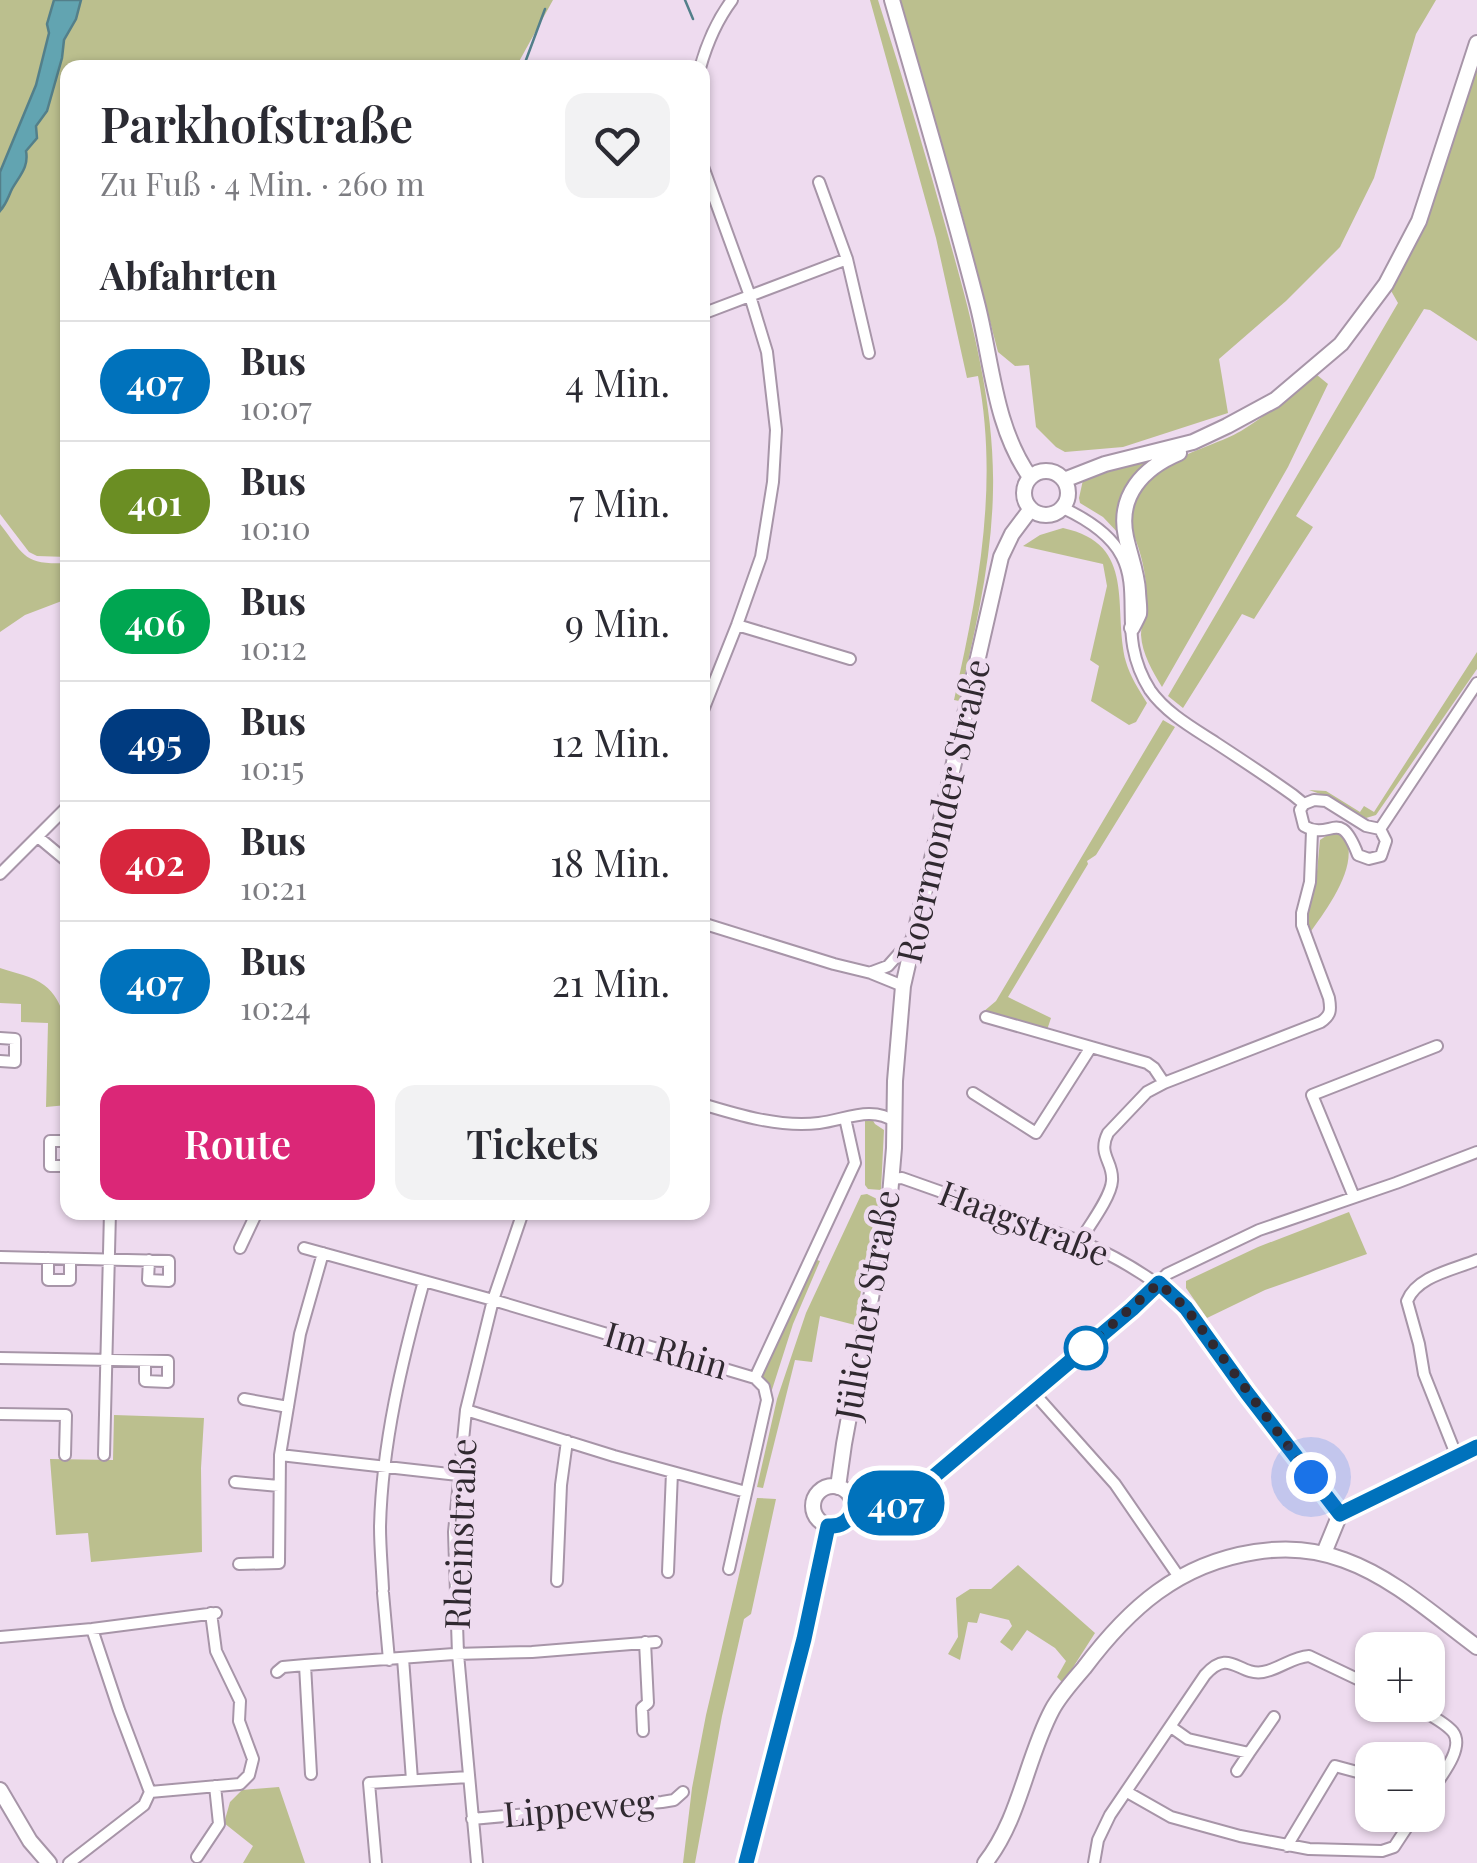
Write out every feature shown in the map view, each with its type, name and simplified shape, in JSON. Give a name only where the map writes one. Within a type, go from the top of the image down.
[{"type":"main road","points":[[892,0],[978,308],[1003,424],[1012,449],[1030,477]]},
{"type":"main road","points":[[1064,480],[1105,464],[1193,442],[1262,408],[1341,344],[1386,284],[1419,221],[1477,42]]},
{"type":"main road","points":[[1132,628],[1139,614],[1136,572],[1124,515],[1129,496],[1140,478],[1157,464],[1224,436],[1253,420],[1262,408]]},
{"type":"main road","points":[[1044,471],[1064,480],[1068,494],[1058,513],[1044,516],[1030,510],[1023,497],[1030,477],[1044,471]]},
{"type":"main road","name":"Roermonder Straße","points":[[895,1122],[903,986],[913,938],[1002,557],[1012,534],[1030,510]]},
{"type":"main road","name":"Jülicher Straße","points":[[746,1863],[804,1639],[828,1526],[816,1516],[814,1501],[823,1489],[838,1487],[892,1178],[895,1122]]},
{"type":"main road","points":[[1324,1553],[1340,1514],[1477,1447]]},
{"type":"main road","points":[[828,1526],[842,1525],[853,1510],[850,1495],[838,1487]]},
{"type":"main road","points":[[985,1863],[1012,1815],[1058,1700],[1130,1614],[1179,1577],[1221,1559],[1277,1548],[1324,1553],[1346,1560],[1392,1585],[1477,1647]]},
{"type":"main road","points":[[0,1790],[26,1836],[49,1863]]},
{"type":"street","points":[[702,60],[732,0]]},
{"type":"street","points":[[819,182],[847,259],[870,353]]},
{"type":"street","points":[[710,186],[767,352],[776,449],[760,557],[710,693]]},
{"type":"street","points":[[710,311],[847,259]]},
{"type":"street","points":[[1063,508],[1108,536],[1125,558],[1136,659],[1153,694],[1176,716],[1304,804]]},
{"type":"street","points":[[738,625],[850,659]]},
{"type":"street","points":[[1380,829],[1477,683]]},
{"type":"street","points":[[1314,800],[1326,801],[1366,826],[1380,829],[1386,841],[1384,852],[1369,859],[1358,855],[1345,830],[1335,827],[1312,831],[1304,826],[1300,810],[1314,800]]},
{"type":"street","points":[[0,874],[60,814]]},
{"type":"street","points":[[1080,1241],[1111,1188],[1113,1176],[1102,1147],[1108,1133],[1147,1092],[1328,1017],[1329,998],[1302,926],[1310,882],[1312,831]]},
{"type":"street","points":[[38,837],[60,855]]},
{"type":"street","points":[[710,925],[903,986]]},
{"type":"street","points":[[871,973],[888,966],[913,938]]},
{"type":"street","points":[[986,1016],[1147,1063],[1164,1083]]},
{"type":"street","points":[[0,1038],[15,1038],[15,1062],[0,1061]]},
{"type":"street","points":[[1354,1196],[1312,1095],[1437,1046]]},
{"type":"street","points":[[973,1094],[1036,1133],[1090,1047]]},
{"type":"street","points":[[710,1106],[795,1125],[873,1113],[895,1122]]},
{"type":"street","name":"Im Rhin","points":[[304,1248],[755,1378],[855,1163],[844,1118]]},
{"type":"street","points":[[60,1141],[50,1141],[50,1166],[60,1166]]},
{"type":"street","points":[[853,1510],[886,1508],[906,1498],[1132,1309],[1167,1274],[1239,1239],[1477,1152]]},
{"type":"street","name":"Haagstraße","points":[[892,1178],[902,1178],[1080,1241],[1159,1283],[1186,1308],[1340,1514]]},
{"type":"street","points":[[104,1455],[110,1220]]},
{"type":"street","points":[[240,1248],[253,1220]]},
{"type":"street","name":"Rheinstraße","points":[[477,1863],[458,1654],[454,1532],[466,1410],[493,1300],[520,1220]]},
{"type":"street","points":[[240,1564],[279,1564],[280,1455],[300,1334],[323,1253]]},
{"type":"street","points":[[0,1257],[149,1260]]},
{"type":"street","points":[[48,1258],[48,1280],[70,1280],[70,1258]]},
{"type":"street","points":[[1457,1457],[1424,1374],[1407,1302],[1412,1290],[1422,1282],[1477,1260]]},
{"type":"street","points":[[389,1660],[380,1527],[385,1466],[394,1400],[424,1281]]},
{"type":"street","points":[[0,1358],[145,1361]]},
{"type":"street","points":[[729,1569],[767,1400],[764,1388],[755,1378]]},
{"type":"street","points":[[1033,1392],[1114,1484],[1179,1577]]},
{"type":"street","points":[[244,1399],[288,1407]]},
{"type":"street","points":[[466,1410],[746,1492]]},
{"type":"street","points":[[0,1414],[66,1414],[65,1455]]},
{"type":"street","points":[[557,1581],[560,1485],[567,1441]]},
{"type":"street","points":[[280,1455],[458,1475]]},
{"type":"street","points":[[668,1572],[672,1472]]},
{"type":"street","points":[[235,1482],[279,1486]]},
{"type":"street","points":[[0,1637],[213,1613],[216,1651],[240,1701],[239,1722],[254,1759],[240,1784],[150,1792]]},
{"type":"street","points":[[69,1863],[144,1805],[150,1792],[92,1629]]},
{"type":"street","points":[[276,1672],[283,1667],[304,1665],[651,1642],[648,1703],[642,1708],[643,1731]]},
{"type":"street","points":[[1094,1863],[1098,1840],[1110,1815],[1205,1675],[1219,1663],[1264,1672],[1298,1656],[1309,1656],[1355,1678]]},
{"type":"street","points":[[403,1658],[412,1780]]},
{"type":"street","points":[[304,1665],[311,1774]]},
{"type":"street","points":[[1238,1771],[1274,1717]]},
{"type":"street","points":[[1439,1722],[1456,1736],[1458,1750],[1445,1770]]},
{"type":"street","points":[[1171,1726],[1188,1739],[1249,1753]]},
{"type":"street","points":[[1324,1757],[1335,1766],[1355,1771]]},
{"type":"street","points":[[1287,1846],[1335,1766]]},
{"type":"street","points":[[376,1863],[370,1783],[469,1777]]},
{"type":"street","points":[[196,1858],[219,1824],[215,1786]]},
{"type":"street","name":"Lippeweg","points":[[472,1819],[662,1802],[674,1800],[683,1792]]},
{"type":"street","points":[[1127,1792],[1171,1817],[1287,1846],[1382,1851],[1394,1847],[1404,1832]]},
{"type":"street","points":[[1335,1863],[1336,1850]]},
{"type":"street","points":[[1382,1851],[1390,1863]]},
{"type":"green space","points":[[0,0],[553,0],[520,60],[60,60],[60,557],[29,552],[0,514]]},
{"type":"green space","points":[[870,0],[878,0],[940,205],[986,393],[993,458],[990,543],[959,701],[954,700],[983,539],[984,417],[978,376],[967,378],[936,238]]},
{"type":"green space","points":[[900,0],[1436,0],[1416,34],[1374,178],[1340,247],[1219,359],[1228,413],[1123,447],[1065,452],[1036,427],[1029,365],[1015,366],[998,352]]},
{"type":"green space","points":[[1477,67],[1477,341],[1424,309],[1296,516],[1313,527],[1254,619],[1242,614],[1183,708],[1168,696],[1398,303],[1390,289],[1438,182]]},
{"type":"green space","points":[[1317,375],[1328,384],[1288,467],[1162,687],[1142,642],[1145,577],[1133,533],[1128,532],[1129,509],[1135,493],[1159,469],[1241,431]]},
{"type":"green space","points":[[1144,461],[1147,466],[1120,535],[1103,517],[1080,503],[1083,480]]},
{"type":"green space","points":[[0,524],[26,556],[60,563],[60,602],[25,615],[0,632]]},
{"type":"green space","points":[[1063,528],[1087,536],[1103,548],[1112,563],[1126,662],[1147,703],[1136,722],[1129,725],[1091,701],[1099,666],[1090,660],[1107,586],[1103,564],[1023,546],[1040,535]]},
{"type":"green space","points":[[1477,652],[1477,669],[1376,815],[1366,818],[1309,790],[1326,791],[1360,812],[1364,806],[1374,812]]},
{"type":"green space","points":[[1163,720],[1175,727],[1096,855],[1087,861],[1008,997],[1051,1018],[1047,1030],[983,1012],[996,1001]]},
{"type":"green space","points":[[1332,832],[1345,836],[1348,861],[1339,887],[1309,934],[1305,923],[1316,882],[1320,840]]},
{"type":"green space","points":[[0,968],[40,982],[54,995],[60,1007],[60,1106],[46,1107],[48,1023],[21,1022],[21,1004],[0,1003]]},
{"type":"green space","points":[[865,1119],[872,1119],[884,1130],[881,1190],[865,1185]]},
{"type":"green space","points":[[861,1195],[879,1200],[855,1325],[820,1316],[812,1362],[795,1360],[763,1488],[757,1487],[777,1399],[806,1313]]},
{"type":"green space","points":[[1349,1212],[1367,1254],[1265,1290],[1207,1318],[1186,1288],[1186,1281],[1258,1247]]},
{"type":"green space","points":[[814,1259],[820,1261],[793,1324],[770,1396],[760,1373]]},
{"type":"green space","points":[[114,1415],[204,1418],[202,1552],[91,1562],[88,1533],[56,1535],[50,1459],[113,1460]]},
{"type":"green space","points":[[757,1498],[776,1499],[751,1614],[744,1619],[722,1716],[695,1863],[683,1863],[706,1715]]},
{"type":"green space","points":[[1018,1565],[1095,1633],[1063,1683],[1057,1677],[1066,1661],[1055,1648],[1027,1630],[1012,1651],[1000,1642],[1012,1626],[1009,1620],[980,1613],[977,1623],[968,1622],[960,1660],[948,1654],[958,1637],[956,1598],[970,1589],[991,1589]]},
{"type":"green space","points":[[279,1787],[305,1863],[243,1863],[253,1846],[224,1823],[230,1802],[242,1790]]},
{"type":"water","points":[[54,0],[81,0],[64,40],[47,111],[36,126],[37,138],[26,151],[23,171],[0,211],[0,172],[36,85],[49,33],[47,24]]},
{"type":"waterway","points":[[685,0],[693,19]]},
{"type":"waterway","points":[[526,60],[545,9]]},
{"type":"bus line","name":"407","points":[[746,1863],[804,1639],[828,1526],[842,1525],[853,1510],[886,1508],[919,1489],[1159,1283],[1205,1332],[1340,1514],[1477,1447]]},
{"type":"route","points":[[1086,1348],[1159,1283],[1205,1332],[1311,1477]]}]
